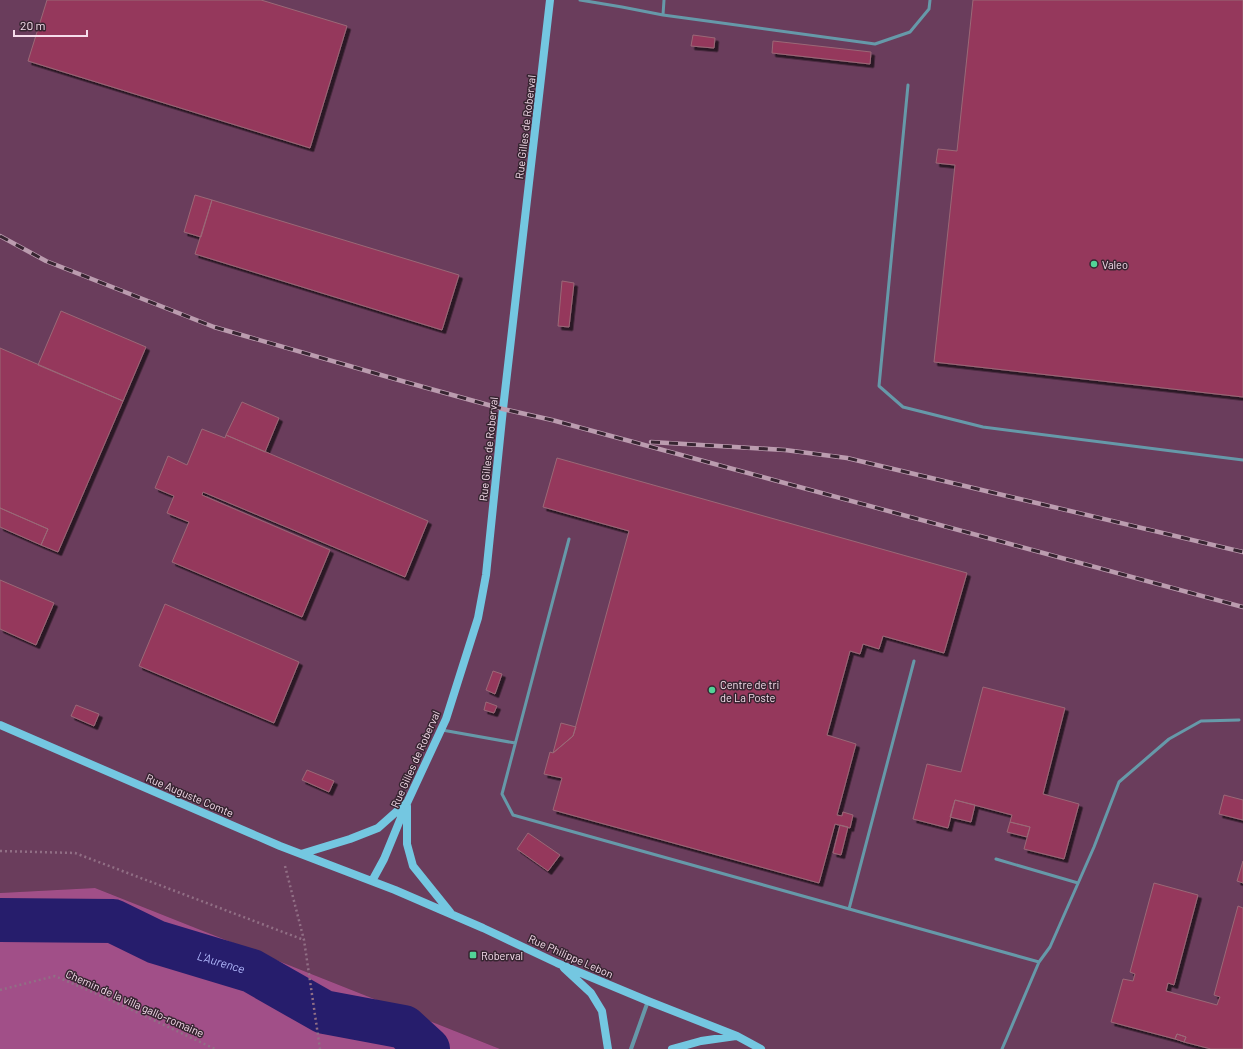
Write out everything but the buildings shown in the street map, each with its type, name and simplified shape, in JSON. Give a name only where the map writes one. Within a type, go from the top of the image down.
[{"type":"street","name":"Rue Gilles de Roberval","points":[[372,881],[384,859],[407,802],[446,719],[478,618],[486,575],[550,0]]},
{"type":"street","name":"Rue Auguste Comte","points":[[0,725],[280,846],[372,881]]},
{"type":"street","points":[[301,854],[350,839],[378,828],[407,802]]},
{"type":"street","points":[[407,802],[407,844],[413,866],[452,915]]},
{"type":"street","name":"Rue Philippe Lebon","points":[[372,881],[396,890],[557,963],[737,1036],[761,1049]]},
{"type":"street","points":[[557,963],[591,993],[602,1011],[608,1049]]},
{"type":"street","points":[[631,1049],[648,1001]]},
{"type":"street","points":[[672,1049],[701,1041],[737,1036]]},
{"type":"lane","points":[[580,0],[663,15],[876,44],[910,32],[929,9],[930,0]]},
{"type":"lane","points":[[663,15],[664,0]]},
{"type":"lane","points":[[908,85],[879,386],[903,407],[982,427],[1243,460]]},
{"type":"lane","points":[[569,539],[502,794],[513,815],[1040,962]]},
{"type":"lane","points":[[849,908],[914,661]]},
{"type":"lane","points":[[1002,1049],[1040,962],[1050,947],[1094,847],[1119,782],[1169,739],[1201,721],[1239,720]]},
{"type":"lane","points":[[441,730],[515,744]]},
{"type":"lane","points":[[996,859],[1078,883]]},
{"type":"path","points":[[280,846],[304,940],[320,1049]]},
{"type":"path","points":[[0,851],[75,853],[304,940]]},
{"type":"path","name":"Chemin de la villa gallo-romaine","points":[[0,990],[55,976],[203,1042],[215,1049]]},
{"type":"shaded area","points":[[0,0],[1243,0],[1243,1049],[500,1049],[95,888],[0,893]]},
{"type":"shaded area","points":[[95,888],[500,1049],[0,1049],[0,893]]},
{"type":"waterway","name":"L'Aurence","points":[[0,920],[113,921],[156,942],[252,971],[324,1012],[404,1027],[428,1049]]},
{"type":"railway","points":[[0,236],[46,261],[214,327],[503,409],[552,420],[1243,607]]},
{"type":"railway","points":[[651,442],[785,450],[847,458],[1243,552]]},
{"type":"place","name":"Valeo","points":[[1094,264]]},
{"type":"place","name":"Centre de tri de La Poste","points":[[712,690]]},
{"type":"place","name":"Roberval","points":[[473,955]]}]
